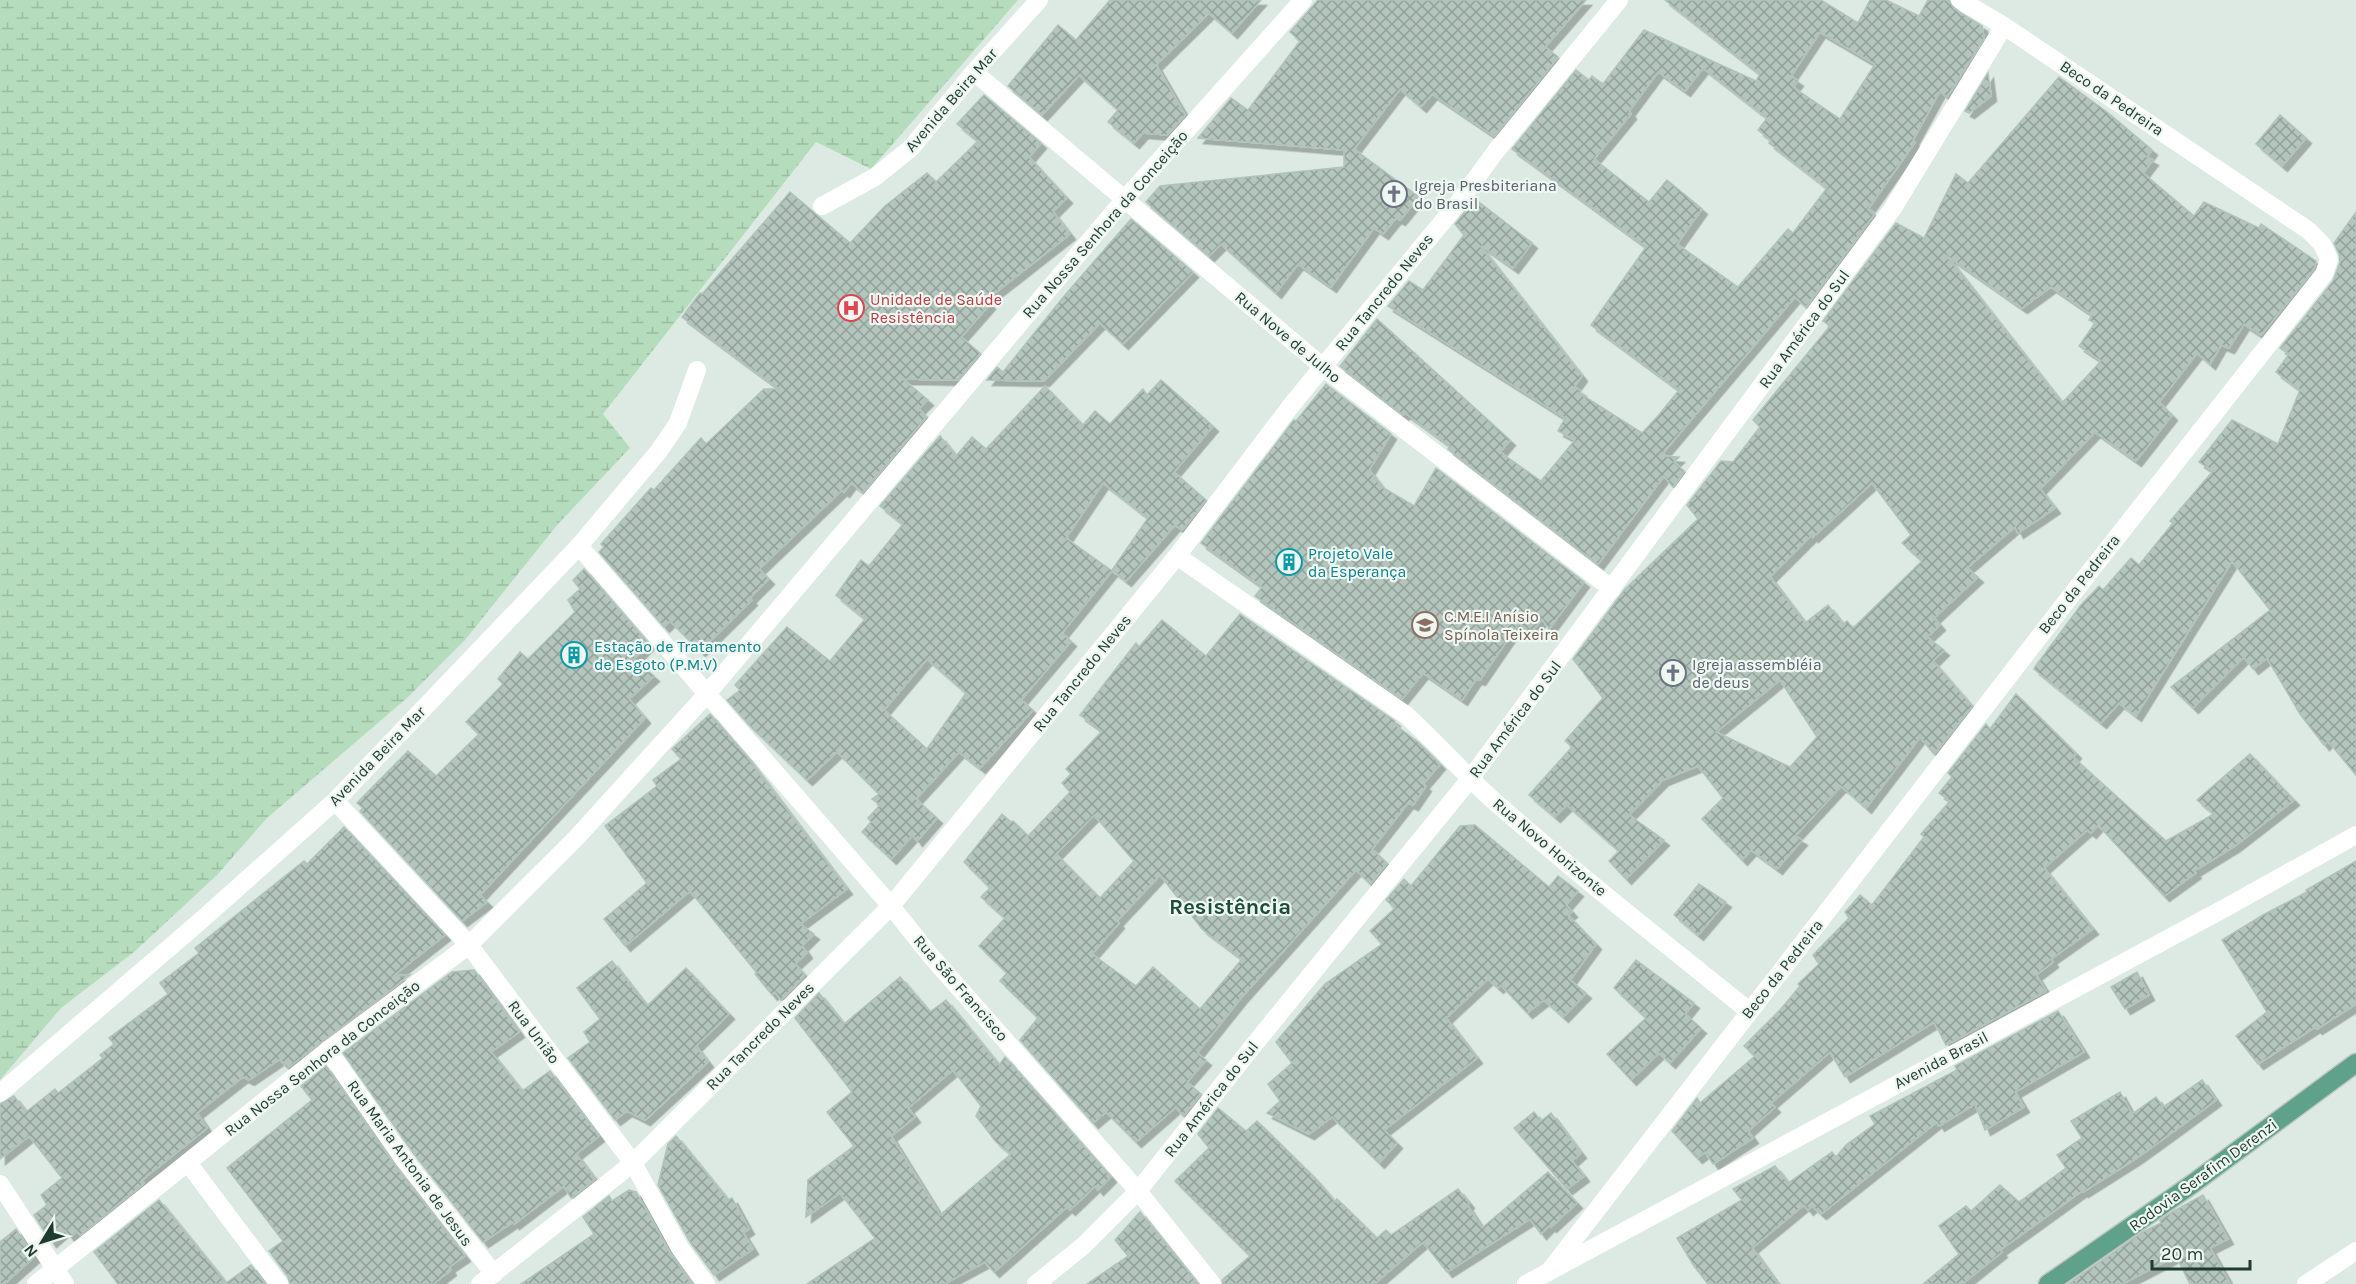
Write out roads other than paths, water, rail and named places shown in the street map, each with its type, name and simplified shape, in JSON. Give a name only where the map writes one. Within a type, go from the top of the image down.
[{"type":"main road","name":"Rodovia Serafim Derenzi","points":[[2048,1284],[2191,1185],[2356,1062]]},
{"type":"street","name":"Avenida Beira Mar","points":[[822,206],[875,177],[911,148],[974,72],[1039,0]]},
{"type":"street","name":"Rua Nossa Senhora da Conceição","points":[[36,1284],[60,1276],[188,1163],[328,1050],[469,945],[578,836],[706,695],[1124,200],[1303,0]]},
{"type":"street","name":"Rua Tancredo Neves","points":[[487,1279],[633,1163],[891,906],[1177,556],[1323,367],[1458,203],[1496,152],[1619,0]]},
{"type":"street","name":"Beco da Pedreira","points":[[1551,1269],[2164,475],[2324,274],[2329,259],[2322,244],[2308,230],[2004,26],[1960,0]]},
{"type":"street","name":"Rua América do Sul","points":[[1036,1284],[1083,1246],[1138,1191],[1470,779],[1893,208],[2004,26]]},
{"type":"street","name":"Rua Nove de Julho","points":[[974,72],[1323,367],[1612,589]]},
{"type":"street","name":"Avenida Beira Mar","points":[[0,1093],[197,924],[335,801],[579,546],[659,451],[678,423],[697,370]]},
{"type":"street","name":"Rua São Francisco","points":[[579,546],[891,906],[930,955],[1138,1191],[1212,1284]]},
{"type":"street","name":"Rua Novo Horizonte","points":[[1177,556],[1406,715],[1438,743],[1470,779],[1571,868],[1749,1011]]},
{"type":"street","name":"Rua União","points":[[335,801],[469,945],[633,1163],[680,1248],[706,1284]]},
{"type":"street","name":"Avenida Brasil","points":[[1526,1284],[2194,925],[2354,834]]},
{"type":"street","name":"Rua Maria Antonia de Jesus","points":[[328,1050],[487,1279]]},
{"type":"street","points":[[188,1163],[279,1284]]},
{"type":"street","points":[[0,1184],[60,1276]]},
{"type":"street","points":[[2306,1284],[2356,1251]]},
{"type":"place","name":"Igreja Presbiteriana do Brasil","points":[[1394,194]]},
{"type":"place","name":"Unidade de Saúde Resistência","points":[[851,308]]},
{"type":"place","name":"Projeto Vale da Esperança","points":[[1289,562]]},
{"type":"place","name":"C.M.E.I Anísio Spínola Teixeira","points":[[1425,625]]},
{"type":"place","name":"Estação de Tratamento de Esgoto (P.M.V)","points":[[574,655]]},
{"type":"place","name":"Igreja assembléia de deus","points":[[1673,673]]},
{"type":"district","name":"Resistência","points":[[1230,907]]}]
